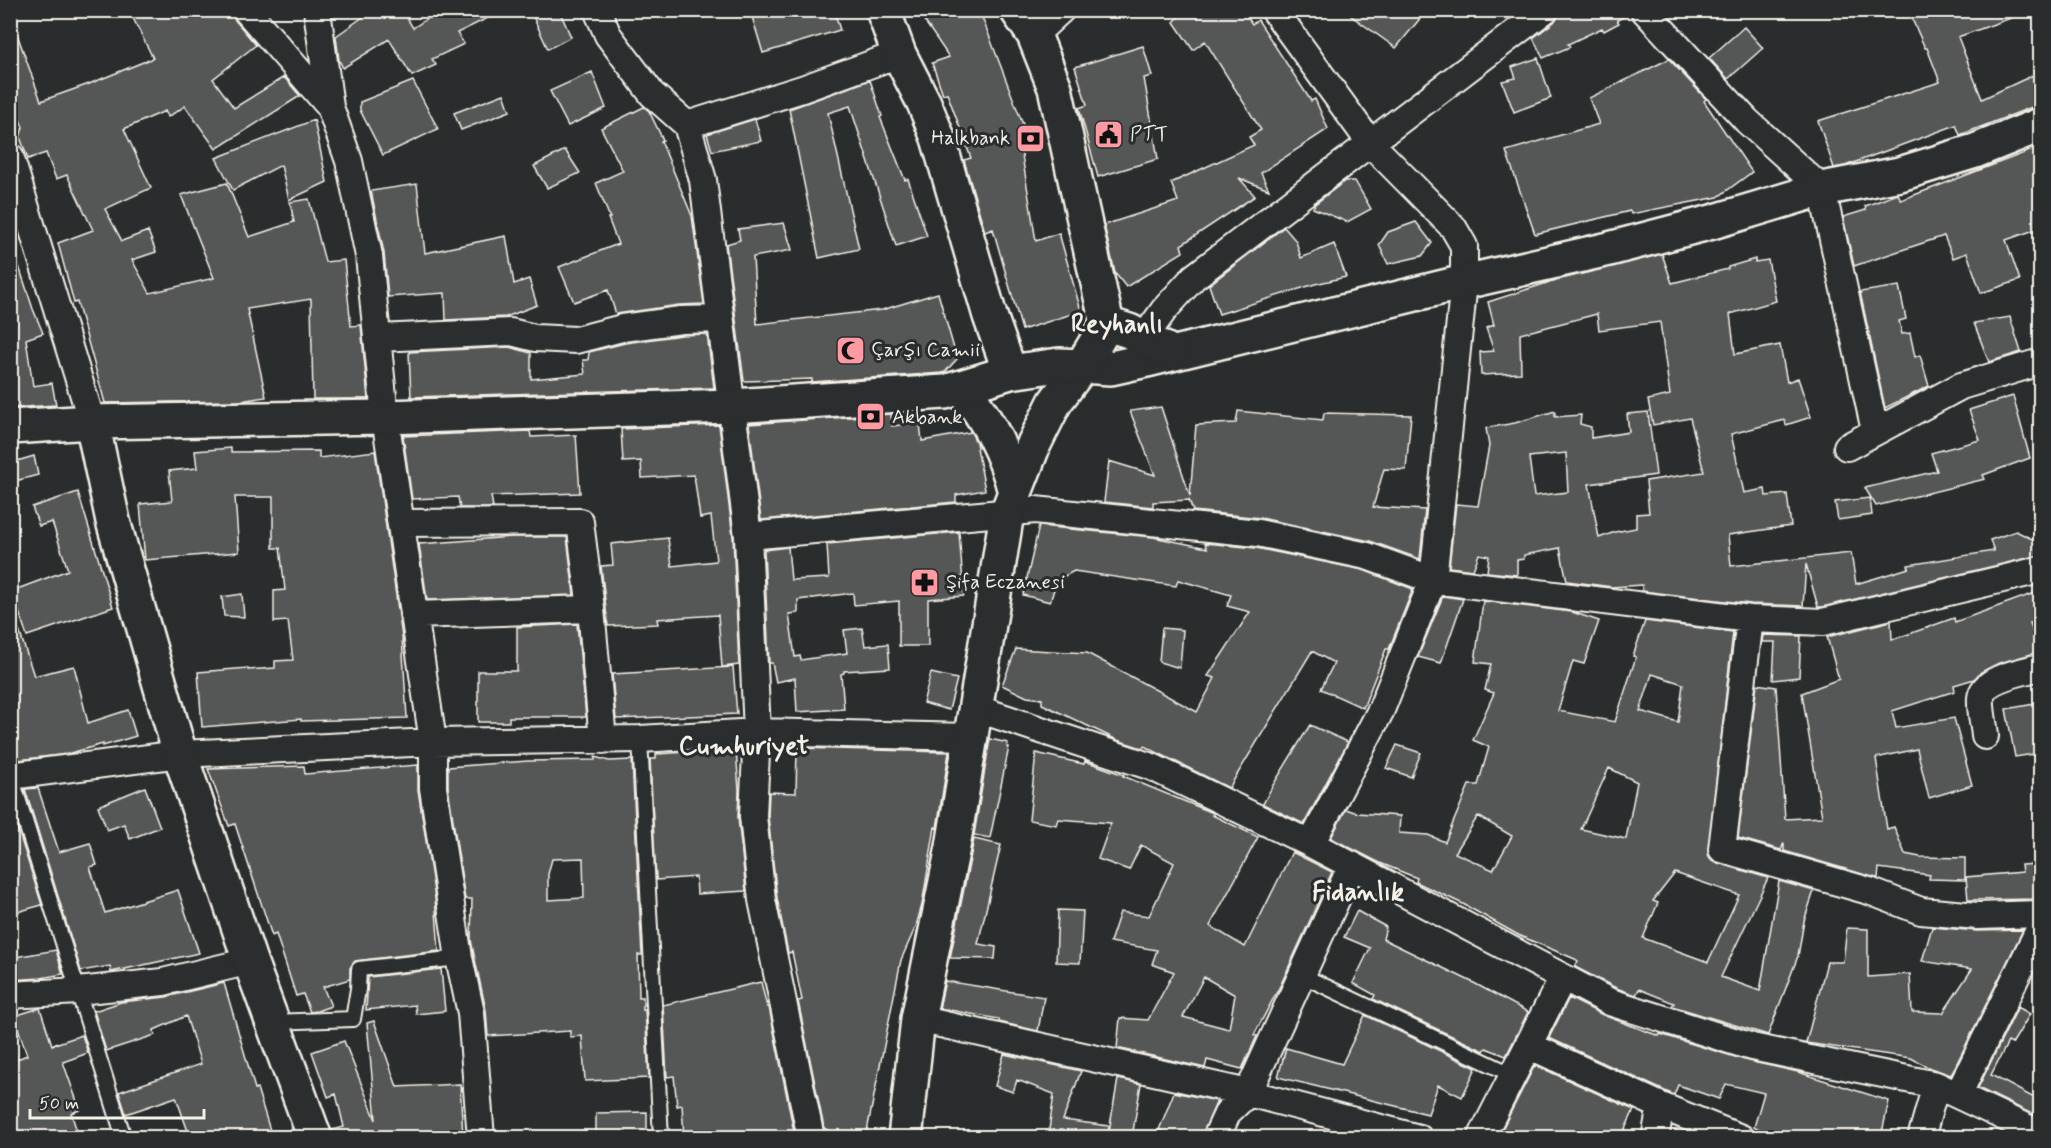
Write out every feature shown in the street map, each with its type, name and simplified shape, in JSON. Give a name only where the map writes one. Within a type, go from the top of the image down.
[{"type":"main road","points":[[883,10],[899,54],[924,103],[938,138],[990,316],[1010,372]]},
{"type":"main road","points":[[905,1137],[918,1019],[953,847],[972,722],[1011,502],[1034,444],[1055,402],[1082,366],[1107,324],[1055,88],[1026,23]]},
{"type":"main road","points":[[10,426],[732,406],[945,393],[1010,372],[1059,364],[1111,368],[1158,345],[1464,282],[1609,249],[1712,222],[1822,189],[1900,174],[1975,151],[2040,125]]},
{"type":"main road","points":[[1107,324],[1158,345]]},
{"type":"main road","points":[[962,388],[976,405],[999,444],[1009,468],[1011,502]]},
{"type":"main road","points":[[92,422],[113,521],[180,754],[250,961],[315,1137]]},
{"type":"street","points":[[246,10],[330,107]]},
{"type":"street","points":[[316,10],[330,107],[349,161],[369,256],[385,417],[433,742],[433,788],[459,958],[471,1013],[481,1137]]},
{"type":"street","points":[[597,10],[608,35],[652,94],[687,125],[704,180],[748,536],[757,732],[753,816],[762,900],[811,1137]]},
{"type":"street","points":[[1026,23],[1060,10]]},
{"type":"street","points":[[1274,10],[1371,144],[1453,227],[1464,246],[1464,282],[1434,580],[1381,710],[1311,844]]},
{"type":"street","points":[[1158,345],[1164,310],[1194,277],[1545,10]]},
{"type":"street","points":[[1644,10],[1747,121],[1822,189],[1875,431]]},
{"type":"street","points":[[687,125],[802,89],[899,54]]},
{"type":"street","points":[[10,156],[92,422]]},
{"type":"street","points":[[377,338],[511,332],[535,338],[576,340],[622,328],[681,320],[720,319]]},
{"type":"street","points":[[1847,447],[1961,386],[2040,362]]},
{"type":"street","points":[[748,536],[1011,502],[1035,510],[1258,533],[1367,556],[1434,580],[1750,619],[1823,622],[2040,570]]},
{"type":"street","points":[[401,523],[580,522],[591,609],[603,740]]},
{"type":"street","points":[[414,615],[591,609]]},
{"type":"street","points":[[1750,619],[1722,849],[1869,891],[1921,911],[1978,916],[2040,914]]},
{"type":"street","points":[[1985,736],[1981,698],[1984,690],[1989,684],[2000,679],[2040,667]]},
{"type":"street","points":[[11,776],[180,754],[433,742],[640,739],[972,722],[1152,767],[1352,865],[1610,1002],[1752,1047],[1947,1090],[2040,1134]]},
{"type":"street","points":[[1216,1137],[1228,1112],[1248,1093],[1352,865]]},
{"type":"street","points":[[1921,1137],[2040,928]]},
{"type":"street","points":[[10,995],[163,982],[250,961]]},
{"type":"street","points":[[1481,1137],[1563,977]]},
{"type":"street","points":[[918,1019],[1248,1093],[1419,1137]]},
{"type":"street","points":[[1528,1045],[1661,1106],[1740,1137]]},
{"type":"street","points":[[1655,1137],[1661,1106]]},
{"type":"lane","points":[[640,739],[661,1137]]},
{"type":"lane","points":[[11,776],[124,1137]]},
{"type":"lane","points":[[273,1022],[353,1019],[359,969],[459,958]]},
{"type":"lane","points":[[1301,975],[1513,1075]]},
{"type":"building","points":[[129,10],[231,10],[235,20],[256,45],[213,79],[234,108],[284,77],[300,96],[216,149],[185,106],[168,117],[165,111],[124,129],[151,188],[105,209],[122,241],[148,231],[156,252],[132,260],[150,293],[214,278],[181,195],[227,183],[249,237],[294,222],[290,202],[309,199],[325,262],[344,260],[351,326],[361,325],[368,399],[313,399],[311,299],[247,309],[266,397],[239,401],[105,403],[58,243],[93,230],[67,175],[56,179],[46,153],[28,159],[20,137],[23,127],[10,98],[10,24],[13,23],[41,101],[153,58]]},
{"type":"building","points":[[373,10],[402,10],[413,28],[440,10],[504,10],[457,33],[464,44],[432,59],[436,65],[412,76],[389,39],[343,68],[339,60],[336,36]]},
{"type":"building","points":[[530,10],[559,10],[571,37],[548,49]]},
{"type":"building","points":[[750,10],[834,10],[840,30],[763,53]]},
{"type":"building","points":[[917,10],[978,10],[982,17],[1027,135],[1019,137],[1036,241],[1059,233],[1081,311],[1022,330],[993,229],[985,232],[964,160],[971,158],[947,93],[943,94],[932,63],[949,57]]},
{"type":"building","points":[[1185,10],[1243,10],[1252,24],[1258,20],[1311,101],[1315,99],[1328,129],[1261,173],[1269,190],[1239,178],[1255,196],[1181,245],[1183,252],[1126,287],[1115,273],[1104,225],[1178,201],[1171,183],[1254,145],[1249,137],[1261,130],[1205,41],[1193,50],[1174,22]]},
{"type":"building","points":[[1343,10],[1427,10],[1396,48]]},
{"type":"building","points":[[1566,10],[1629,10],[1630,14],[1617,20],[1619,23],[1604,31],[1602,28],[1568,44],[1570,47],[1543,58],[1533,38]]},
{"type":"building","points":[[1908,10],[2025,10],[2025,13],[1958,37],[1982,99],[2040,72],[2040,104],[1960,135],[1956,125],[1834,168],[1818,121],[1940,82],[1927,48]]},
{"type":"building","points":[[1744,27],[1763,48],[1728,79],[1709,58]]},
{"type":"building","points":[[1143,46],[1152,76],[1144,78],[1158,159],[1098,177],[1079,108],[1087,105],[1075,67]]},
{"type":"building","points":[[1538,58],[1551,98],[1514,112],[1502,81],[1516,78],[1512,67]]},
{"type":"building","points":[[1669,59],[1706,99],[1704,101],[1752,172],[1718,197],[1631,214],[1630,211],[1535,234],[1506,151],[1599,124],[1589,98]]},
{"type":"building","points":[[592,72],[606,108],[568,126],[550,91]]},
{"type":"building","points":[[870,80],[882,116],[880,117],[905,180],[908,179],[927,236],[896,246],[850,106],[828,113],[859,249],[819,258],[789,109]]},
{"type":"building","points":[[413,81],[438,129],[383,155],[360,110],[360,102]]},
{"type":"building","points":[[504,94],[510,111],[461,130],[454,113]]},
{"type":"building","points":[[644,107],[649,111],[663,140],[661,141],[692,216],[704,304],[679,305],[616,314],[608,290],[574,302],[559,267],[618,244],[596,183],[623,171],[601,128]]},
{"type":"building","points":[[755,119],[761,141],[712,151],[707,134]]},
{"type":"building","points":[[314,120],[327,182],[289,200],[281,165],[233,190],[216,158]]},
{"type":"building","points":[[2040,147],[2040,228],[2006,240],[2020,280],[1981,293],[1967,253],[1953,258],[1944,236],[1854,266],[1843,217],[1866,210],[1865,206],[1898,194],[1901,200]]},
{"type":"building","points":[[565,150],[580,173],[547,188],[534,166]]},
{"type":"building","points":[[1345,181],[1355,181],[1371,209],[1347,222],[1313,208],[1315,204]]},
{"type":"building","points":[[417,184],[425,253],[506,236],[514,284],[529,279],[537,305],[506,317],[446,320],[445,293],[388,297],[384,253],[371,191]]},
{"type":"building","points":[[1416,222],[1432,243],[1422,256],[1388,264],[1379,245],[1388,232]]},
{"type":"building","points":[[784,223],[792,250],[753,257],[757,324],[882,310],[938,293],[957,359],[942,373],[812,382],[812,379],[744,381],[726,244],[740,240],[738,229]]},
{"type":"building","points":[[1284,227],[1296,241],[1301,258],[1334,244],[1346,277],[1315,284],[1219,314],[1209,285]]},
{"type":"building","points":[[10,251],[14,251],[43,333],[26,339],[33,386],[52,383],[56,405],[10,408]]},
{"type":"building","points":[[1662,254],[1672,283],[1728,269],[1728,267],[1755,259],[1755,262],[1768,260],[1776,301],[1730,314],[1735,354],[1780,345],[1787,382],[1798,378],[1811,417],[1786,425],[1785,420],[1731,434],[1744,493],[1765,489],[1766,496],[1787,494],[1791,526],[1728,535],[1731,566],[1851,553],[1856,584],[1909,568],[1908,565],[1994,551],[1990,540],[2016,531],[2040,543],[2040,555],[1822,607],[1818,607],[1806,564],[1803,606],[1751,604],[1642,591],[1642,585],[1612,587],[1567,581],[1560,548],[1524,555],[1524,559],[1517,560],[1517,575],[1487,572],[1489,556],[1479,554],[1473,570],[1449,567],[1456,504],[1478,506],[1489,446],[1486,428],[1515,423],[1555,411],[1555,417],[1581,415],[1580,424],[1591,427],[1591,438],[1629,432],[1627,414],[1648,412],[1656,475],[1589,484],[1599,538],[1636,528],[1636,514],[1649,513],[1646,481],[1704,472],[1690,418],[1653,425],[1648,400],[1670,395],[1660,322],[1599,330],[1597,314],[1520,334],[1521,373],[1481,375],[1480,352],[1494,351],[1486,328],[1494,325],[1488,302],[1553,281]],"holes":[[[1566,453],[1568,492],[1534,496],[1529,457]]]},
{"type":"building","points":[[1899,286],[1906,319],[1899,321],[1902,334],[1910,333],[1915,357],[1920,355],[1929,386],[1885,408],[1860,292]]},
{"type":"building","points":[[2010,317],[2021,352],[1989,362],[1974,323]]},
{"type":"building","points":[[707,334],[714,388],[411,397],[409,352],[509,347],[531,353],[531,379],[585,374],[583,360],[588,360],[589,352],[625,343]]},
{"type":"building","points":[[2013,396],[2030,458],[1983,475],[1985,479],[1876,506],[1865,488],[1937,471],[1931,453],[1980,440],[1969,410]]},
{"type":"building","points":[[1161,407],[1190,496],[1196,425],[1236,423],[1238,411],[1323,420],[1324,413],[1411,415],[1406,470],[1384,469],[1373,507],[1425,510],[1420,559],[1370,541],[1261,518],[1193,511],[1189,500],[1153,502],[1153,507],[1104,502],[1109,461],[1155,475],[1130,411]]},
{"type":"building","points":[[891,414],[892,426],[920,423],[922,441],[971,432],[976,442],[985,490],[956,495],[956,502],[761,520],[749,424]]},
{"type":"building","points":[[719,425],[733,537],[739,665],[722,667],[718,615],[657,619],[658,624],[608,626],[601,566],[613,565],[611,544],[668,538],[672,566],[716,561],[711,516],[700,518],[694,475],[642,478],[641,461],[623,462],[621,429]]},
{"type":"building","points":[[530,431],[531,437],[576,435],[580,493],[491,496],[493,507],[488,508],[460,508],[458,497],[412,499],[403,436]]},
{"type":"building","points":[[231,448],[231,452],[319,451],[319,458],[375,451],[402,637],[407,718],[301,721],[301,719],[202,727],[198,672],[275,668],[275,661],[293,660],[288,621],[274,622],[274,591],[285,590],[280,548],[273,548],[273,497],[235,497],[239,552],[145,560],[140,504],[172,501],[169,471],[197,468],[195,451]]},
{"type":"building","points":[[34,456],[38,475],[15,481],[10,463]]},
{"type":"building","points":[[78,492],[113,607],[27,636],[12,591],[68,570],[52,522],[39,526],[32,507]]},
{"type":"building","points":[[1870,498],[1872,515],[1838,520],[1835,502]]},
{"type":"building","points":[[1039,526],[1153,537],[1207,548],[1205,543],[1256,548],[1363,570],[1413,589],[1363,708],[1321,689],[1334,663],[1312,651],[1229,788],[1144,746],[1142,748],[1117,740],[1042,704],[1042,699],[1027,697],[1002,685],[1016,649],[1087,653],[1197,712],[1215,678],[1208,676],[1250,612],[1227,606],[1231,595],[1178,580],[1176,586],[1074,571],[1057,580],[1050,602],[1023,595]]},
{"type":"building","points":[[959,532],[964,596],[928,599],[928,646],[899,646],[899,601],[854,605],[853,593],[798,600],[798,613],[789,614],[795,657],[800,656],[801,660],[847,653],[844,630],[862,628],[865,646],[888,644],[890,668],[844,671],[841,674],[844,709],[797,712],[795,678],[776,682],[772,663],[769,663],[764,550],[788,547],[791,580],[829,578],[827,544]]},
{"type":"building","points":[[512,537],[567,537],[574,595],[427,600],[419,544]]},
{"type":"building","points":[[2040,591],[2040,620],[2030,623],[2039,652],[1999,663],[1981,672],[1974,679],[1954,685],[1955,691],[1892,711],[1896,728],[1954,718],[1972,785],[1929,798],[1917,749],[1876,758],[1887,829],[1894,827],[1905,854],[1920,857],[1965,858],[1965,880],[1929,879],[1930,875],[1879,868],[1878,878],[1876,878],[1784,851],[1784,843],[1781,850],[1738,838],[1757,684],[1776,687],[1785,819],[1822,817],[1802,693],[1839,679],[1827,637],[1891,621],[1892,640],[1954,618],[1955,622]]},
{"type":"building","points":[[242,594],[244,617],[224,616],[222,597]]},
{"type":"building","points":[[1443,596],[1463,599],[1441,663],[1418,657]]},
{"type":"building","points":[[1483,601],[1572,612],[1599,621],[1584,664],[1573,661],[1558,711],[1615,722],[1645,621],[1733,632],[1708,854],[1711,860],[1718,863],[1768,878],[1721,977],[1760,991],[1779,881],[1814,891],[1804,921],[1798,956],[1768,1035],[1672,1006],[1674,1003],[1639,989],[1636,995],[1616,988],[1575,967],[1578,961],[1575,959],[1520,936],[1463,904],[1416,882],[1417,878],[1380,863],[1331,838],[1346,809],[1357,813],[1400,816],[1399,833],[1428,835],[1445,842],[1469,785],[1478,785],[1489,747],[1473,740],[1494,693],[1485,690],[1491,664],[1475,662]],"holes":[[[1652,674],[1683,684],[1678,722],[1640,711]],[[1609,768],[1637,782],[1626,839],[1581,829]],[[1478,816],[1512,836],[1493,870],[1455,853]],[[1675,873],[1739,895],[1708,962],[1643,938],[1658,903],[1653,901]]]},
{"type":"building","points":[[14,615],[34,676],[74,666],[88,723],[128,710],[136,736],[67,754],[10,761],[10,616]]},
{"type":"building","points":[[577,624],[586,717],[509,717],[509,722],[478,722],[478,671],[517,671],[517,627]]},
{"type":"building","points":[[1162,628],[1183,630],[1180,668],[1159,662]]},
{"type":"building","points":[[1763,635],[1801,636],[1799,677],[1773,680],[1775,642],[1762,642]]},
{"type":"building","points":[[733,667],[737,714],[616,719],[612,674]]},
{"type":"building","points":[[931,673],[957,679],[949,710],[923,703]]},
{"type":"building","points":[[2040,703],[2040,753],[2015,757],[2006,709]]},
{"type":"building","points":[[1310,725],[1348,742],[1304,824],[1263,804]]},
{"type":"building","points":[[990,739],[1008,743],[1007,747],[1009,747],[990,838],[974,835]]},
{"type":"building","points":[[1397,745],[1421,753],[1411,777],[1386,768]]},
{"type":"building","points":[[797,748],[949,752],[922,905],[916,926],[901,960],[867,1131],[861,1136],[839,1137],[824,1128],[798,1001],[802,1000],[792,952],[788,953],[777,898],[768,816],[769,792],[796,793]]},
{"type":"building","points":[[736,749],[738,817],[746,891],[697,894],[696,877],[656,880],[650,759],[656,759],[656,754]]},
{"type":"building","points":[[1036,753],[1084,764],[1085,761],[1124,775],[1214,813],[1212,815],[1258,837],[1210,926],[1245,947],[1292,852],[1332,872],[1281,984],[1254,1035],[1257,1036],[1242,1069],[1207,1060],[1205,1068],[1117,1048],[1120,1018],[1148,1020],[1174,972],[1152,964],[1157,950],[1110,942],[1120,912],[1149,916],[1174,863],[1141,845],[1129,870],[1098,859],[1111,823],[1058,819],[1056,825],[1029,820]],"holes":[[[1204,977],[1235,995],[1229,1029],[1183,1017]]]},
{"type":"building","points":[[595,757],[609,761],[632,760],[642,955],[638,955],[639,997],[643,997],[643,1010],[645,1009],[649,1078],[585,1081],[582,1036],[570,1037],[570,1031],[488,1036],[486,1010],[471,940],[472,899],[465,899],[448,787],[448,767],[528,761],[595,760]],"holes":[[[583,858],[584,898],[548,900],[548,874],[552,859]]]},
{"type":"building","points":[[418,765],[418,790],[435,898],[439,951],[355,961],[350,968],[350,979],[323,987],[331,1006],[310,1012],[303,994],[296,996],[276,934],[272,936],[235,824],[229,826],[208,769],[304,766],[305,774]]},
{"type":"building","points":[[145,787],[160,827],[130,839],[124,824],[107,830],[98,806]]},
{"type":"building","points":[[38,788],[59,852],[90,843],[97,865],[90,867],[105,913],[178,890],[199,953],[111,972],[110,966],[81,971],[25,789]]},
{"type":"building","points":[[10,805],[42,905],[10,914]]},
{"type":"building","points":[[974,839],[1001,845],[978,944],[996,947],[995,959],[950,958]]},
{"type":"building","points":[[2040,864],[2040,899],[1968,900],[1966,877],[2022,872],[2021,865]]},
{"type":"building","points":[[1058,910],[1083,911],[1080,963],[1056,962]]},
{"type":"building","points":[[1357,911],[1386,927],[1383,939],[1528,1012],[1506,1056],[1486,1048],[1484,1051],[1373,999],[1375,995],[1353,983],[1370,948],[1344,937]]},
{"type":"building","points":[[1932,927],[1977,931],[2023,930],[1951,1075],[1911,1058],[1806,1043],[1827,962],[1843,962],[1847,928],[1868,929],[1868,977],[1910,974],[1912,1012],[1943,1013],[1972,969],[1922,961]]},
{"type":"building","points":[[56,950],[63,974],[10,980],[10,958]]},
{"type":"building","points":[[441,969],[445,1011],[416,1014],[415,1005],[366,1010],[368,977]]},
{"type":"building","points":[[945,981],[1044,997],[1038,1031],[999,1022],[999,1019],[939,1008]]},
{"type":"building","points":[[761,982],[767,1007],[769,1007],[795,1137],[684,1137],[682,1105],[677,1106],[674,1076],[667,1077],[663,1005]]},
{"type":"building","points":[[224,983],[255,1089],[257,1088],[272,1137],[190,1137],[176,1097],[126,1114],[119,1092],[201,1064],[186,1016],[154,1030],[155,1035],[106,1051],[94,1011],[121,1002],[166,997]]},
{"type":"building","points":[[1569,998],[1603,1015],[1659,1036],[1660,1034],[1748,1061],[1798,1072],[1889,1101],[1881,1137],[1778,1137],[1754,1127],[1764,1093],[1726,1084],[1719,1099],[1678,1085],[1674,1095],[1667,1092],[1549,1038]]},
{"type":"building","points":[[2018,1007],[2030,1014],[2012,1044],[2008,1042],[1991,1075],[2040,1101],[2034,1115],[1978,1088]]},
{"type":"building","points":[[40,1008],[52,1045],[82,1035],[88,1053],[63,1062],[80,1110],[71,1113],[79,1137],[10,1137],[10,1062],[27,1055],[14,1016]]},
{"type":"building","points":[[1365,1015],[1476,1068],[1462,1097],[1438,1085],[1428,1114],[1278,1077],[1286,1048],[1342,1064]]},
{"type":"building","points":[[374,1021],[397,1087],[460,1084],[463,1137],[333,1137],[332,1130],[344,1127],[336,1094],[328,1097],[312,1052],[344,1041],[376,1120],[367,1023]]},
{"type":"building","points":[[1004,1054],[1081,1071],[1063,1120],[1109,1126],[1108,1137],[1048,1137],[1054,1094],[1017,1080],[1013,1092],[995,1086]]},
{"type":"building","points":[[1535,1065],[1634,1110],[1621,1137],[1498,1137]]},
{"type":"building","points":[[1118,1079],[1141,1084],[1132,1137],[1108,1137]]},
{"type":"building","points":[[1174,1092],[1217,1101],[1201,1137],[1178,1137],[1159,1130]]},
{"type":"building","points":[[647,1112],[647,1137],[596,1137],[596,1113]]},
{"type":"place","name":"PTT","points":[[1109,134]]},
{"type":"place","name":"Halkbank","points":[[1031,138]]},
{"type":"place","name":"Çarşı Camii","points":[[850,350]]},
{"type":"place","name":"Akbank","points":[[871,417]]},
{"type":"place","name":"Şifa Eczanesi","points":[[925,582]]},
{"type":"district","name":"Reyhanlı","points":[[1117,325]]},
{"type":"district","name":"Cumhuriyet","points":[[744,747]]},
{"type":"district","name":"Fidanlık","points":[[1358,893]]}]
